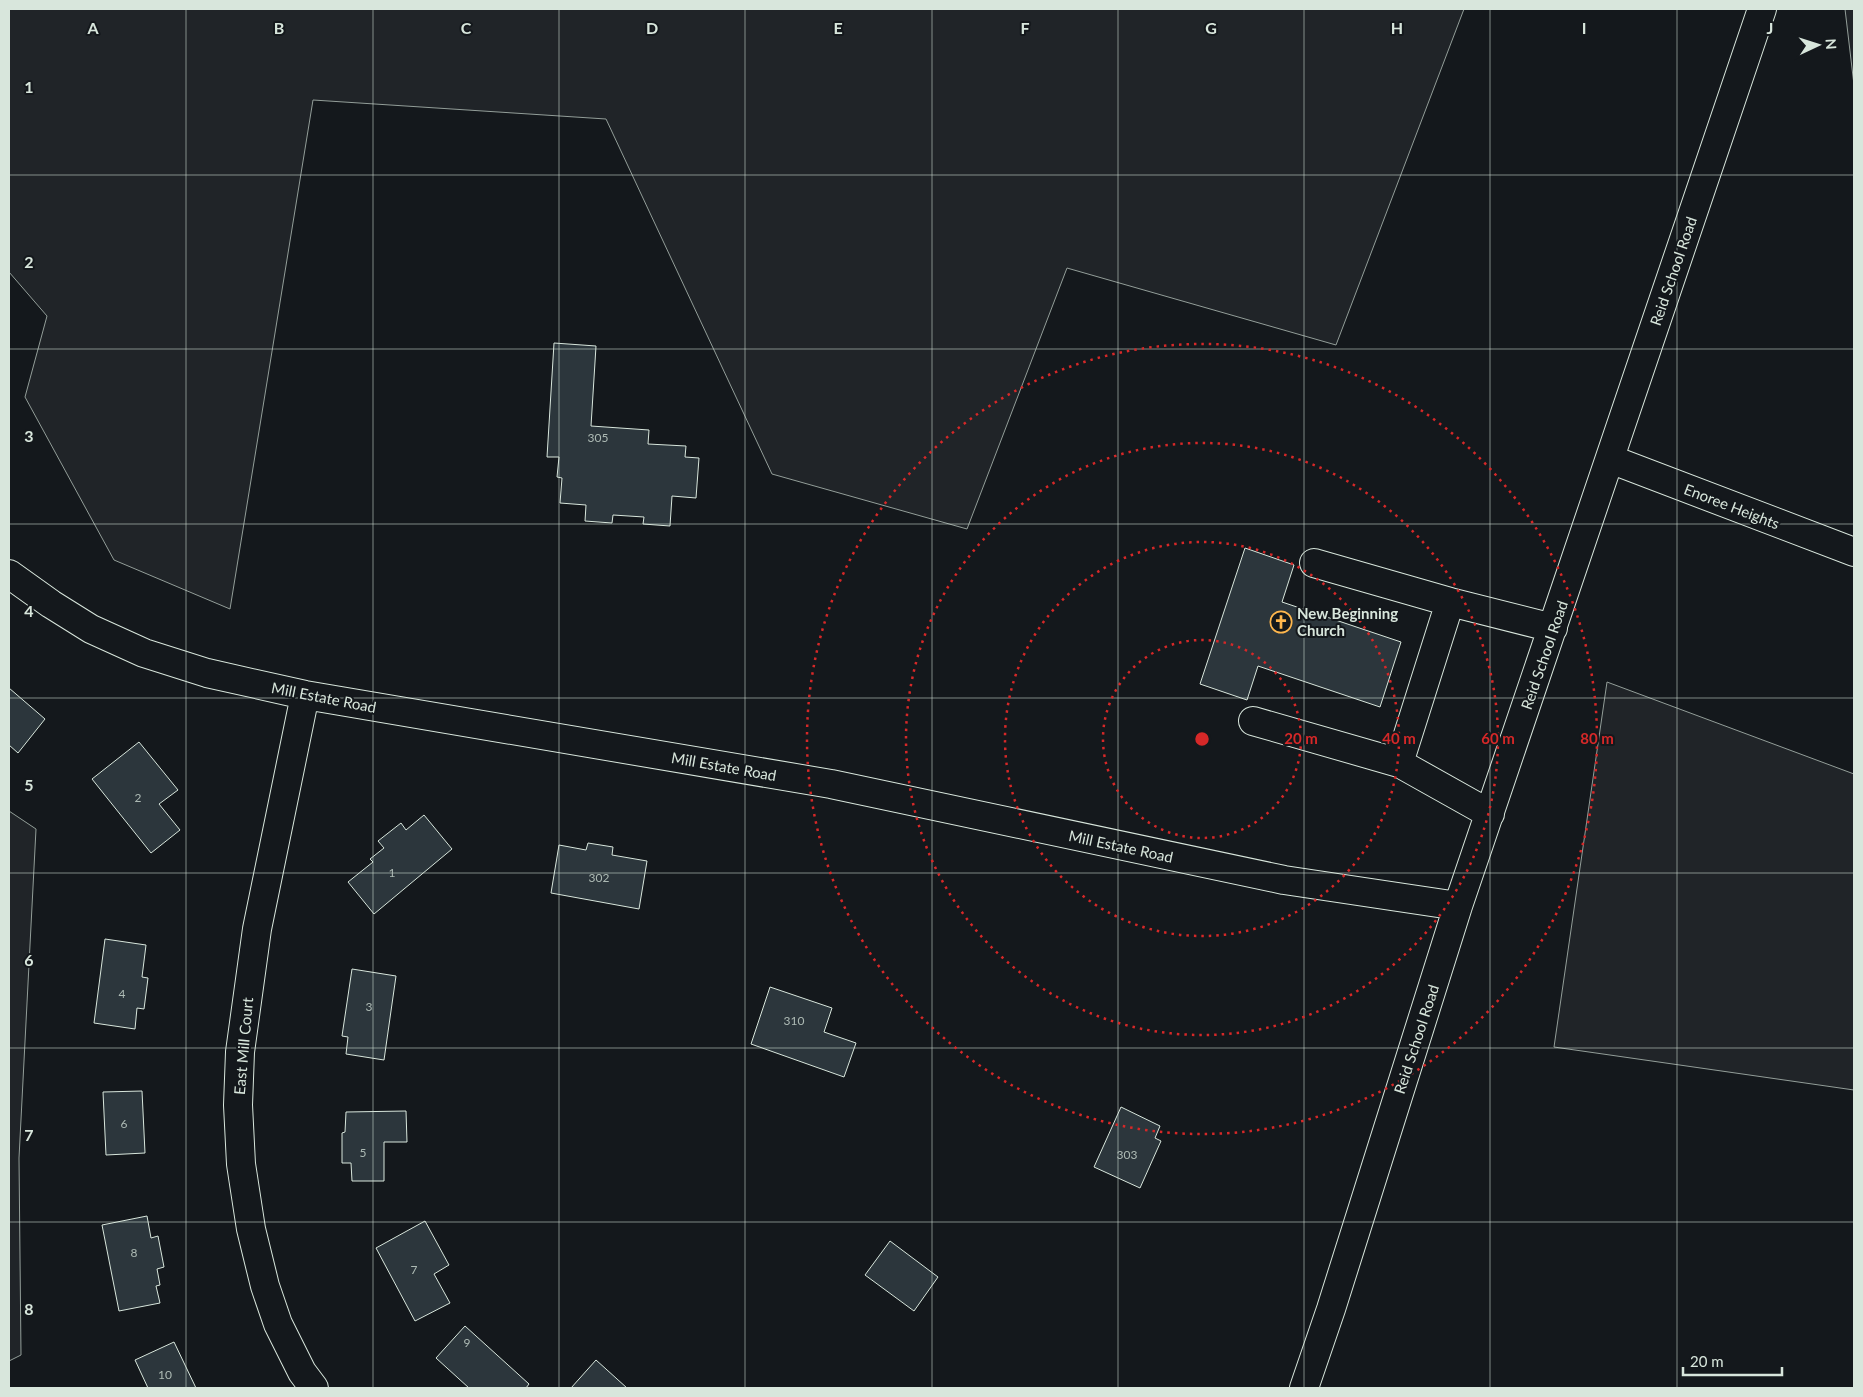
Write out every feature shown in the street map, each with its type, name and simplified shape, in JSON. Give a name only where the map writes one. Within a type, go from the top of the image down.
[{"type":"street","name":"Reid School Road","points":[[1304,1388],[1331,1309],[1458,906],[1762,9]]},
{"type":"street","name":"Enoree Heights","points":[[1610,459],[1854,552]]},
{"type":"street","points":[[1314,563],[1450,602],[1553,628]]},
{"type":"street","name":"Mill Estate Road","points":[[9,574],[51,604],[91,629],[144,653],[207,673],[306,695],[831,784],[1284,880],[1458,906]]},
{"type":"street","points":[[1399,763],[1450,602]]},
{"type":"street","name":"East Mill Court","points":[[306,695],[256,928],[240,1052],[238,1105],[241,1164],[251,1229],[265,1286],[278,1324],[302,1372],[314,1388]]},
{"type":"street","points":[[1253,720],[1399,763],[1490,814]]},
{"type":"shaded area","points":[[9,9],[1464,9],[1336,345],[1067,268],[967,529],[772,474],[606,119],[313,100],[230,609],[114,560],[25,397],[47,316],[9,272]]},
{"type":"shaded area","points":[[1845,9],[1854,9],[1854,85]]},
{"type":"shaded area","points":[[1607,682],[1854,774],[1854,1090],[1554,1047]]},
{"type":"shaded area","points":[[9,811],[36,829],[19,1158],[21,1355],[9,1361]]},
{"type":"building","points":[[554,343],[596,346],[591,426],[649,430],[648,444],[686,446],[685,457],[699,458],[696,498],[672,496],[670,526],[643,524],[644,517],[613,515],[612,523],[585,521],[586,505],[560,503],[562,478],[557,477],[559,457],[547,457]]},
{"type":"building","name":"New Beginning Church","points":[[1245,548],[1294,565],[1282,602],[1401,642],[1380,707],[1258,666],[1247,700],[1200,684]]},
{"type":"building","points":[[9,688],[45,719],[18,753],[9,745]]},
{"type":"building","points":[[139,742],[178,790],[159,804],[180,830],[151,853],[92,779]]},
{"type":"building","points":[[424,815],[452,849],[374,914],[348,882],[373,862],[370,859],[384,848],[378,841],[401,823],[406,830]]},
{"type":"building","points":[[588,843],[613,847],[612,855],[647,861],[639,909],[551,893],[559,845],[586,850]]},
{"type":"building","points":[[105,939],[146,945],[142,977],[148,978],[144,1009],[137,1008],[135,1029],[94,1023]]},
{"type":"building","points":[[352,969],[396,976],[384,1060],[346,1054],[348,1037],[342,1036]]},
{"type":"building","points":[[770,987],[832,1008],[824,1032],[856,1043],[844,1077],[751,1044]]},
{"type":"building","points":[[142,1091],[145,1153],[106,1155],[103,1092]]},
{"type":"building","points":[[1121,1107],[1160,1126],[1155,1138],[1161,1141],[1140,1188],[1094,1167]]},
{"type":"building","points":[[406,1111],[407,1142],[384,1142],[384,1181],[352,1181],[351,1163],[342,1163],[342,1133],[345,1132],[346,1112]]},
{"type":"building","points":[[147,1216],[151,1238],[158,1236],[164,1267],[157,1269],[160,1285],[156,1286],[160,1303],[119,1311],[102,1225]]},
{"type":"building","points":[[425,1221],[449,1265],[434,1274],[450,1303],[415,1321],[376,1248]]},
{"type":"building","points":[[890,1241],[938,1277],[914,1311],[865,1275]]},
{"type":"building","points":[[465,1326],[529,1384],[526,1388],[469,1388],[436,1358]]},
{"type":"building","points":[[174,1342],[196,1388],[148,1388],[135,1360]]},
{"type":"building","points":[[596,1360],[627,1388],[571,1388]]},
{"type":"place","name":"New Beginning Church","points":[[1281,622]]}]
